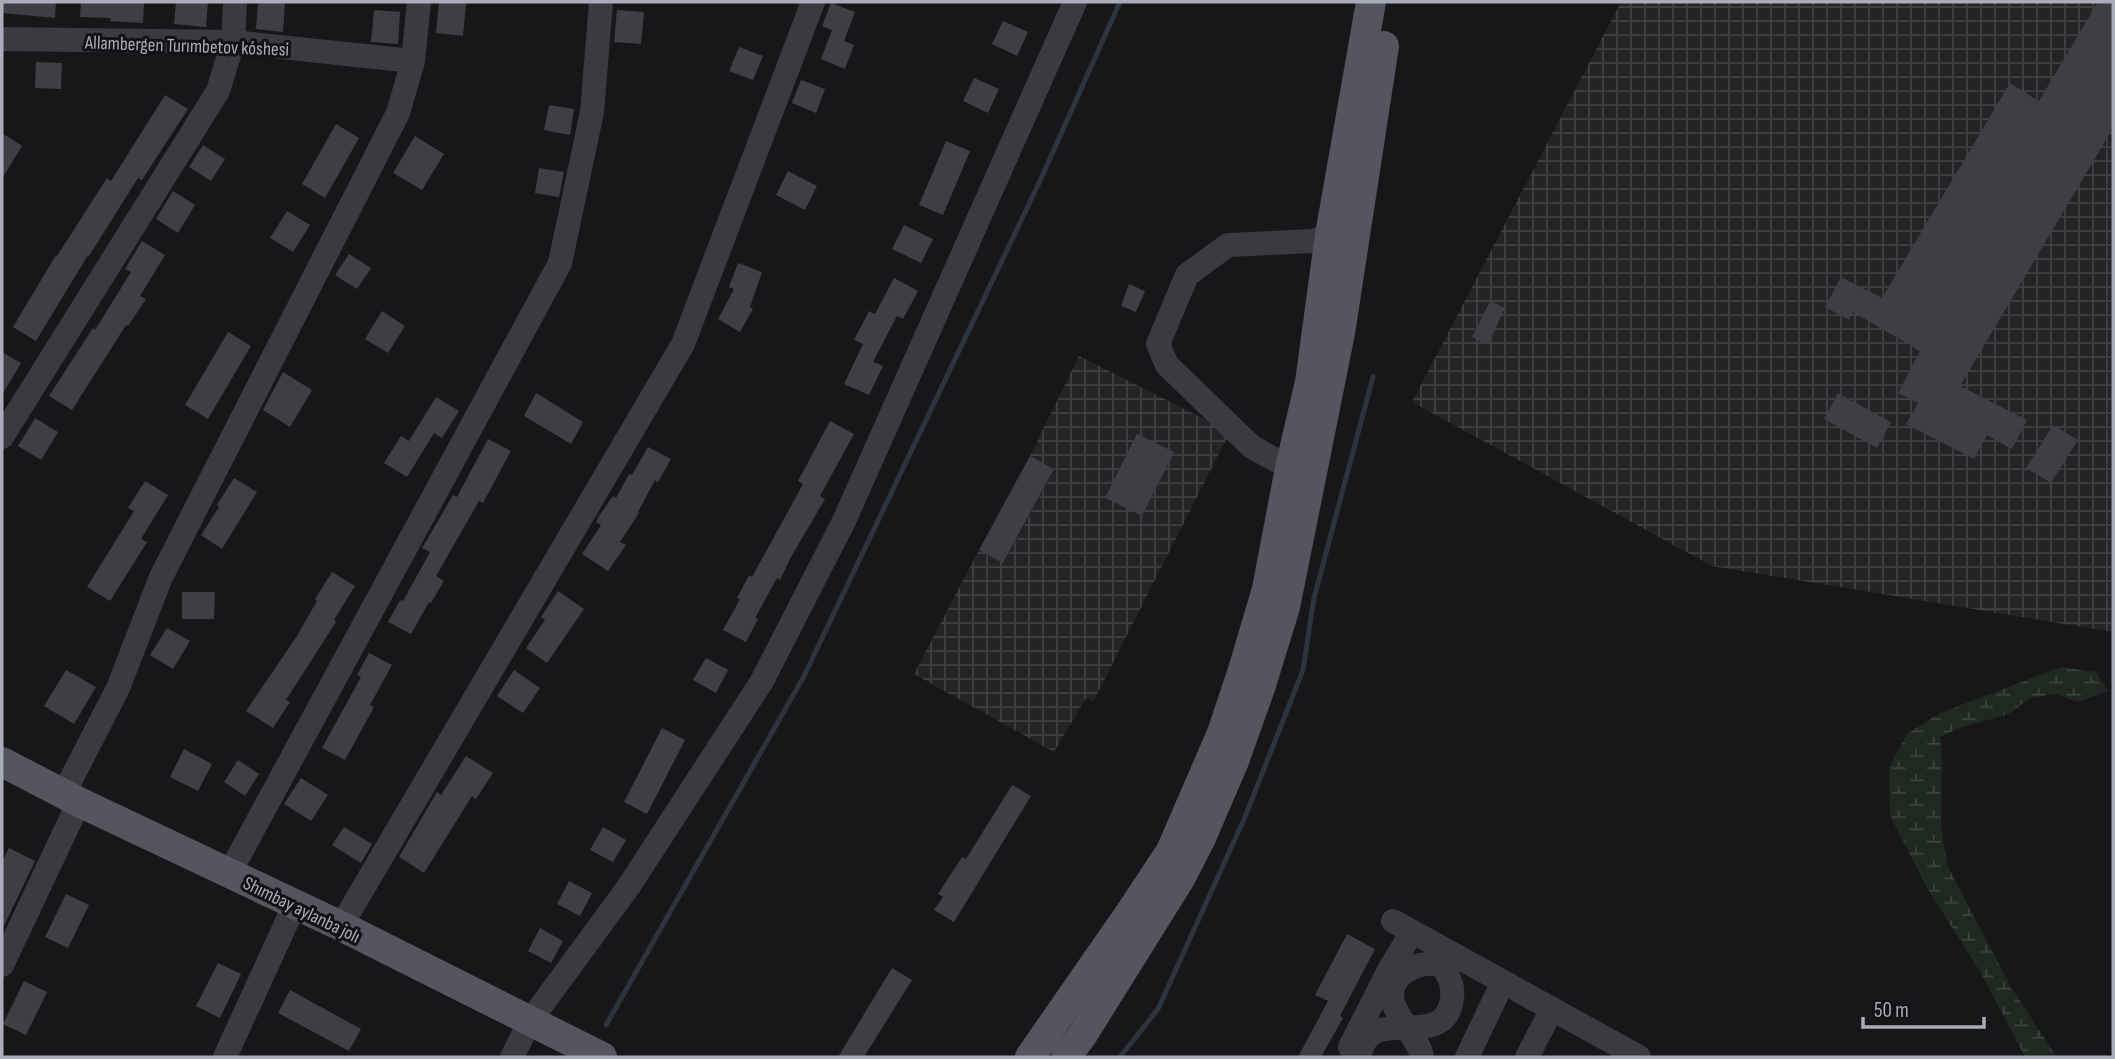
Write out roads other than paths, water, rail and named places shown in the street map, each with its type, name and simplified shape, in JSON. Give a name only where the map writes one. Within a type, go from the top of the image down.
[{"type":"main road","points":[[1030,1057],[1171,851],[1222,733],[1243,670],[1267,589],[1310,382],[1330,234],[1371,2]]},
{"type":"main road","points":[[1066,1057],[1181,877],[1234,761],[1264,676],[1285,607],[1340,333],[1391,2]]},
{"type":"main road","name":"Shımbay aylanba jolı","points":[[2,762],[341,926],[602,1057]]},
{"type":"street","points":[[2,437],[9,412],[218,91],[233,42],[234,2]]},
{"type":"street","points":[[2,965],[118,688],[161,577],[398,113],[413,61],[419,2]]},
{"type":"street","points":[[229,874],[560,263],[592,112],[601,2]]},
{"type":"street","points":[[341,926],[683,344],[813,2]]},
{"type":"street","points":[[512,1057],[530,1021],[629,887],[762,681],[844,521],[1075,2]]},
{"type":"street","name":"Allambergen Turımbetov kóshesi","points":[[2,39],[233,42],[413,61]]},
{"type":"street","points":[[1290,468],[1252,447],[1167,365],[1158,344],[1187,275],[1228,245],[1313,241],[1330,234]]},
{"type":"street","points":[[225,1057],[295,904]]},
{"type":"street","points":[[1345,1057],[1389,970],[1403,926],[1444,958],[1503,982],[1639,1057]]},
{"type":"street","points":[[1422,1057],[1417,1041],[1395,1013],[1392,994],[1396,980],[1410,967],[1444,958]]},
{"type":"street","points":[[1359,1057],[1361,1045],[1371,1033],[1383,1029],[1425,1027],[1439,1023],[1450,1012],[1454,994],[1444,958]]},
{"type":"street","points":[[1467,1057],[1503,982]]},
{"type":"street","points":[[1527,1057],[1552,1009]]},
{"type":"waterway","points":[[606,1025],[804,676],[1039,183],[1120,2]]},
{"type":"waterway","points":[[1120,1057],[1158,1009],[1245,817],[1303,670],[1314,598],[1373,377]]}]
